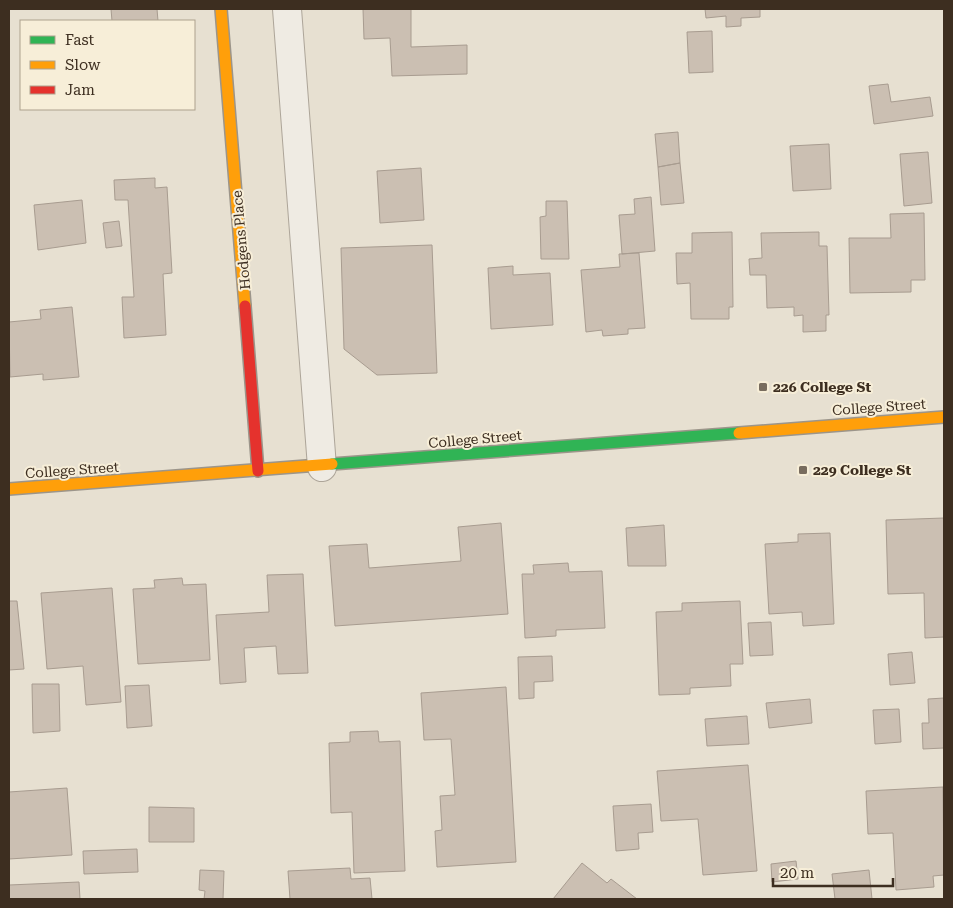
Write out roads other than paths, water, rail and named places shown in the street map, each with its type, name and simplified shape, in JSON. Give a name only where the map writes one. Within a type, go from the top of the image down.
[{"type":"street","name":"Hodgens Place","points":[[221,9],[258,471]]},
{"type":"street","points":[[287,9],[322,466]]},
{"type":"street","name":"College Street","points":[[9,489],[944,417]]},
{"type":"place","name":"226 College St","points":[[763,387]]},
{"type":"place","name":"229 College St","points":[[803,470]]}]
